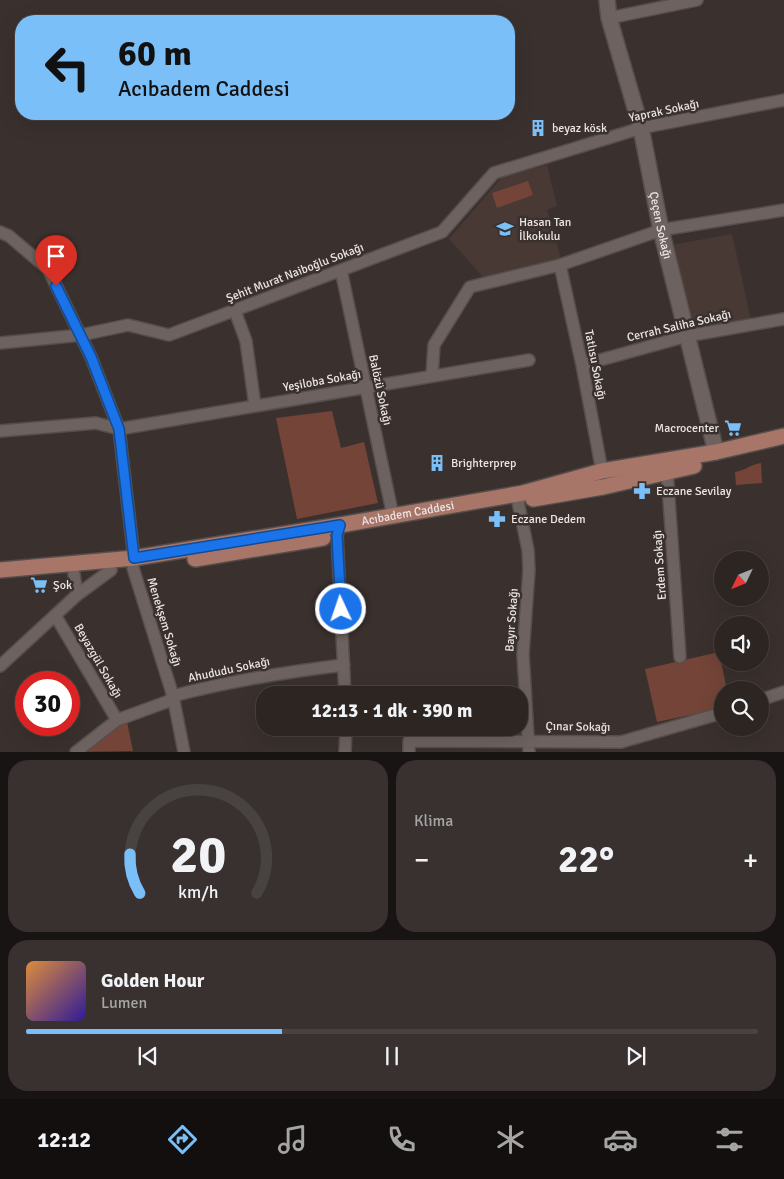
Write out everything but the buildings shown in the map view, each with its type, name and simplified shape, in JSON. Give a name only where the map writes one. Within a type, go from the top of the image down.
[{"type":"main road","name":"Çeçen Sokağı","points":[[607,0],[608,18],[641,128],[660,230],[716,452]]},
{"type":"main road","name":"Acıbadem Caddesi","points":[[338,530],[520,498],[602,471],[716,452],[784,436]]},
{"type":"main road","name":"Acıbadem Caddesi","points":[[0,570],[134,563],[282,546],[393,516],[603,487],[667,471],[784,447]]},
{"type":"main road","name":"Acıbadem Caddesi","points":[[0,578],[111,570],[134,563]]},
{"type":"street","points":[[608,18],[697,0]]},
{"type":"street","name":"Yaprak Sokağı","points":[[494,173],[641,128],[784,100]]},
{"type":"street","name":"Şehit Murat Naiboğlu Sokağı","points":[[0,343],[81,335],[128,324],[169,335],[442,232],[494,173]]},
{"type":"street","points":[[432,376],[434,345],[470,287],[560,266],[660,230],[784,210]]},
{"type":"street","name":"Menekşem Sokağı","points":[[3,235],[48,270],[81,335],[119,429],[134,563],[173,696],[184,752]]},
{"type":"street","name":"Tatlısu Sokağı","points":[[560,266],[582,365],[602,471]]},
{"type":"street","name":"Balözü Sokağı","points":[[341,270],[393,516]]},
{"type":"street","points":[[235,311],[246,341],[255,406]]},
{"type":"street","name":"Cerrah Saliha Sokağı","points":[[582,365],[687,336],[784,319]]},
{"type":"street","name":"Yeşiloba Sokağı","points":[[119,429],[529,360]]},
{"type":"street","points":[[0,432],[96,423],[119,429]]},
{"type":"street","name":"Erdem Sokağı","points":[[667,471],[680,657]]},
{"type":"street","name":"Bayır Sokağı","points":[[520,498],[529,570],[523,654],[529,746]]},
{"type":"street","points":[[338,530],[345,686]]},
{"type":"street","points":[[0,666],[77,595],[111,570]]},
{"type":"street","points":[[74,574],[77,595]]},
{"type":"street","name":"Beyazgül Sokağı","points":[[56,615],[117,720]]},
{"type":"street","name":"Ahududu Sokağı","points":[[76,752],[117,720],[169,701],[173,696],[217,684],[290,671],[344,665]]},
{"type":"street","points":[[769,697],[784,692]]},
{"type":"street","name":"Çınar Sokağı","points":[[409,752],[409,741],[529,746],[621,742],[714,715]]},
{"type":"street","points":[[345,752],[346,736]]},
{"type":"shaded area","name":"Hasan Tan İlkokulu","points":[[547,165],[557,206],[547,210],[561,259],[484,278],[449,239],[503,176]]},
{"type":"shaded area","points":[[528,181],[533,195],[497,208],[492,193]]},
{"type":"shaded area","points":[[732,234],[751,320],[689,332],[672,245]]},
{"type":"shaded area","points":[[332,411],[341,448],[364,442],[378,503],[297,519],[276,418]]},
{"type":"shaded area","points":[[761,463],[762,483],[736,485],[735,472]]},
{"type":"shaded area","points":[[714,653],[714,671],[723,671],[725,681],[714,681],[714,710],[657,722],[645,669]]},
{"type":"shaded area","points":[[126,717],[133,751],[76,752]]},
{"type":"place","name":"beyaz kösk","points":[[538,128]]},
{"type":"place","name":"Hasan Tan İlkokulu","points":[[505,229]]},
{"type":"place","name":"Macrocenter","points":[[733,428]]},
{"type":"place","name":"Brighterprep","points":[[437,463]]},
{"type":"place","name":"Eczane Sevilay","points":[[642,491]]},
{"type":"place","name":"Eczane Dedem","points":[[497,519]]},
{"type":"place","name":"Şok","points":[[39,585]]},
{"type":"route","points":[[56,286],[91,357],[119,429],[134,558],[340,525],[337,535],[341,609]]}]
